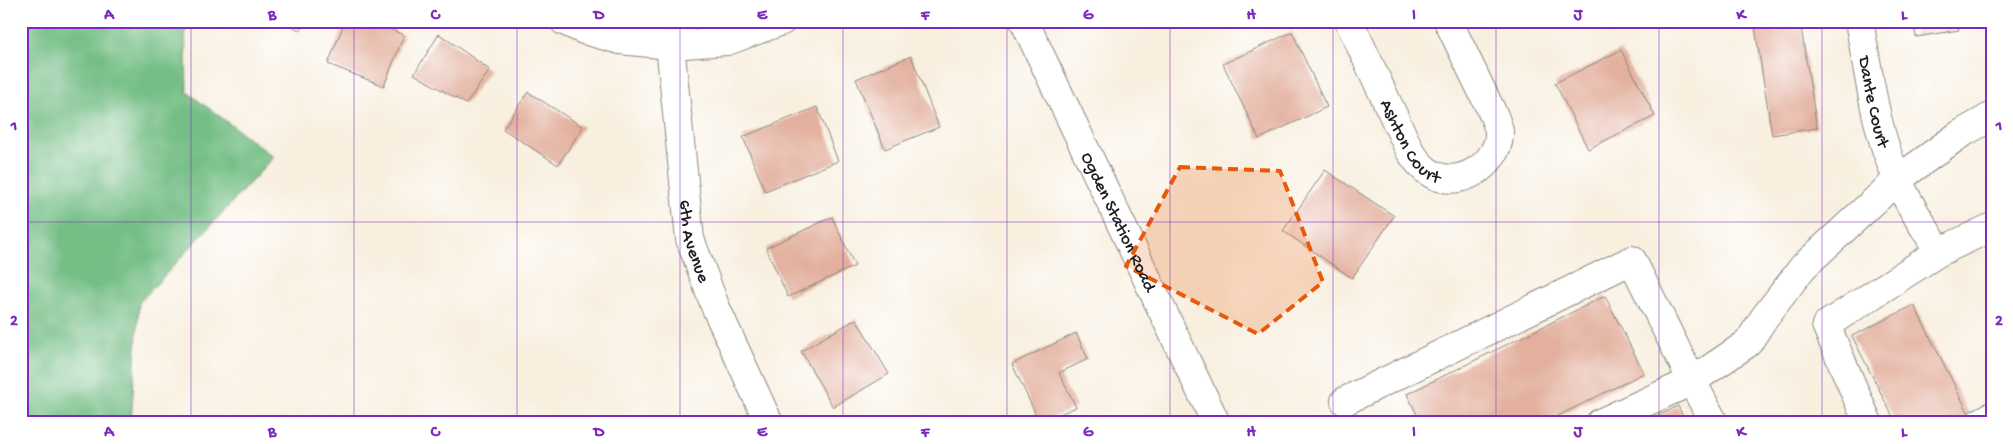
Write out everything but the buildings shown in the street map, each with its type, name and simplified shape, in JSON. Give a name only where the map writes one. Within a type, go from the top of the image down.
[{"type":"street","points":[[564,21],[584,30],[620,40],[670,45],[727,41],[782,21]]},
{"type":"street","name":"Ogden Station Road","points":[[1024,21],[1216,423]]},
{"type":"street","name":"Ashton Court","points":[[1349,21],[1410,151],[1418,163],[1427,171],[1449,180],[1479,170],[1497,146],[1499,131],[1494,116],[1448,21]]},
{"type":"street","name":"Dante Court","points":[[1859,21],[1877,118],[1897,180],[1939,252]]},
{"type":"street","name":"6th Avenue","points":[[670,45],[690,239],[715,306],[769,423]]},
{"type":"street","points":[[1600,423],[1692,380],[1748,344],[1764,318],[1803,267],[1897,180],[1959,135],[1992,116]]},
{"type":"street","points":[[1868,423],[1826,325],[1939,252],[1992,227]]},
{"type":"street","points":[[1345,401],[1632,260],[1714,423]]},
{"type":"street","points":[[1979,423],[1992,416]]},
{"type":"highlighted area","points":[[1180,167],[1280,171],[1323,282],[1258,334],[1126,266]]},
{"type":"green space","points":[[21,21],[185,21],[187,92],[274,157],[139,303],[131,423],[21,423]]}]
